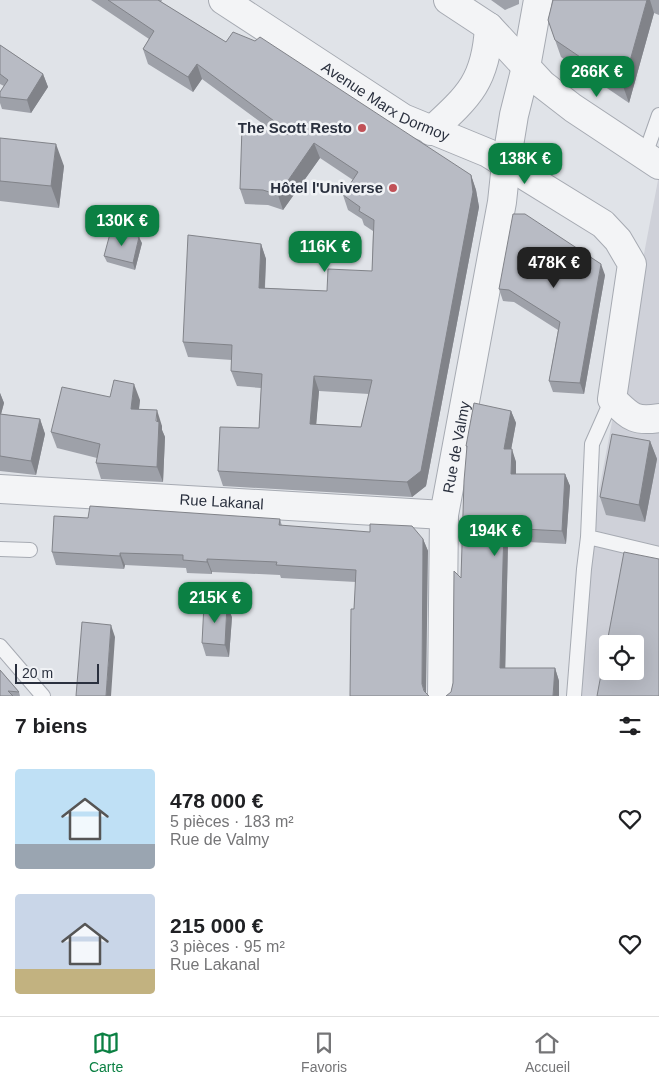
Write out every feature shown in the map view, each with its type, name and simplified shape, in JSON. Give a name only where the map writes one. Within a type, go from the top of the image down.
[{"type":"street","name":"Avenue Marx Dormoy","points":[[224,0],[403,118],[488,153],[603,224],[618,240],[632,264],[612,399]]},
{"type":"street","points":[[448,0],[488,27],[542,84],[573,108],[652,160]]},
{"type":"street","name":"Rue de Valmy","points":[[442,696],[444,515],[502,202],[514,115],[526,67],[538,0]]},
{"type":"street","points":[[431,130],[463,102],[477,82],[488,50],[488,27]]},
{"type":"street","points":[[612,399],[629,415],[643,420],[659,418]]},
{"type":"street","name":"Rue Lakanal","points":[[0,489],[444,515]]},
{"type":"lane","points":[[652,160],[659,115]]},
{"type":"lane","points":[[574,696],[588,536],[592,444],[612,399]]},
{"type":"lane","points":[[588,536],[659,554]]},
{"type":"lane","points":[[0,549],[30,550]]},
{"type":"lane","points":[[0,646],[43,696]]},
{"type":"shaded area","points":[[659,175],[659,696],[582,696],[588,548]]},
{"type":"building","points":[[108,0],[158,0],[226,42],[233,32],[255,41],[260,37],[471,175],[473,192],[421,471],[407,482],[218,471],[220,427],[259,428],[262,374],[231,371],[232,345],[183,342],[188,235],[261,244],[259,288],[327,291],[328,269],[372,271],[374,220],[359,211],[360,207],[343,195],[358,172],[314,143],[278,195],[263,190],[240,189],[242,127],[293,135],[197,64],[188,77],[143,49],[154,31]],"holes":[[[314,376],[372,380],[361,427],[310,424]]]},
{"type":"building","points":[[553,0],[647,0],[623,86],[555,40],[548,20]]},
{"type":"building","points":[[0,45],[43,74],[27,100],[0,97],[0,92],[8,80],[0,74]]},
{"type":"building","points":[[0,138],[56,144],[51,186],[0,181]]},
{"type":"building","points":[[513,214],[525,214],[601,264],[580,383],[549,381],[560,322],[509,290],[499,289]]},
{"type":"building","points":[[111,230],[139,237],[133,263],[104,256]]},
{"type":"building","points":[[114,380],[134,384],[131,409],[157,410],[156,421],[159,422],[157,467],[96,463],[100,444],[51,432],[62,387],[110,397]]},
{"type":"building","points":[[474,403],[511,411],[504,449],[512,449],[511,474],[565,474],[562,531],[504,528],[500,668],[555,668],[553,696],[446,696],[451,692],[453,683],[454,571],[461,578],[466,446]]},
{"type":"building","points":[[0,414],[40,419],[31,461],[0,456]]},
{"type":"building","points":[[612,434],[650,441],[639,505],[600,497]]},
{"type":"building","points":[[90,506],[280,519],[279,525],[370,532],[370,524],[412,526],[423,539],[422,684],[424,691],[429,696],[350,696],[351,609],[354,609],[356,570],[276,565],[277,562],[207,559],[207,562],[183,560],[183,555],[120,553],[120,556],[52,552],[54,516],[88,518]]},
{"type":"building","points":[[624,552],[659,559],[659,696],[597,696],[600,680],[644,680],[644,635],[608,635]]},
{"type":"building","points":[[204,604],[227,605],[225,645],[202,643]]},
{"type":"building","points":[[82,622],[111,625],[106,696],[76,696]]},
{"type":"building","points":[[0,670],[19,692],[8,691],[13,696],[0,696]]},
{"type":"place","name":"The Scott Resto","points":[[362,128]]},
{"type":"place","name":"Hôtel l'Universe","points":[[393,188]]}]
